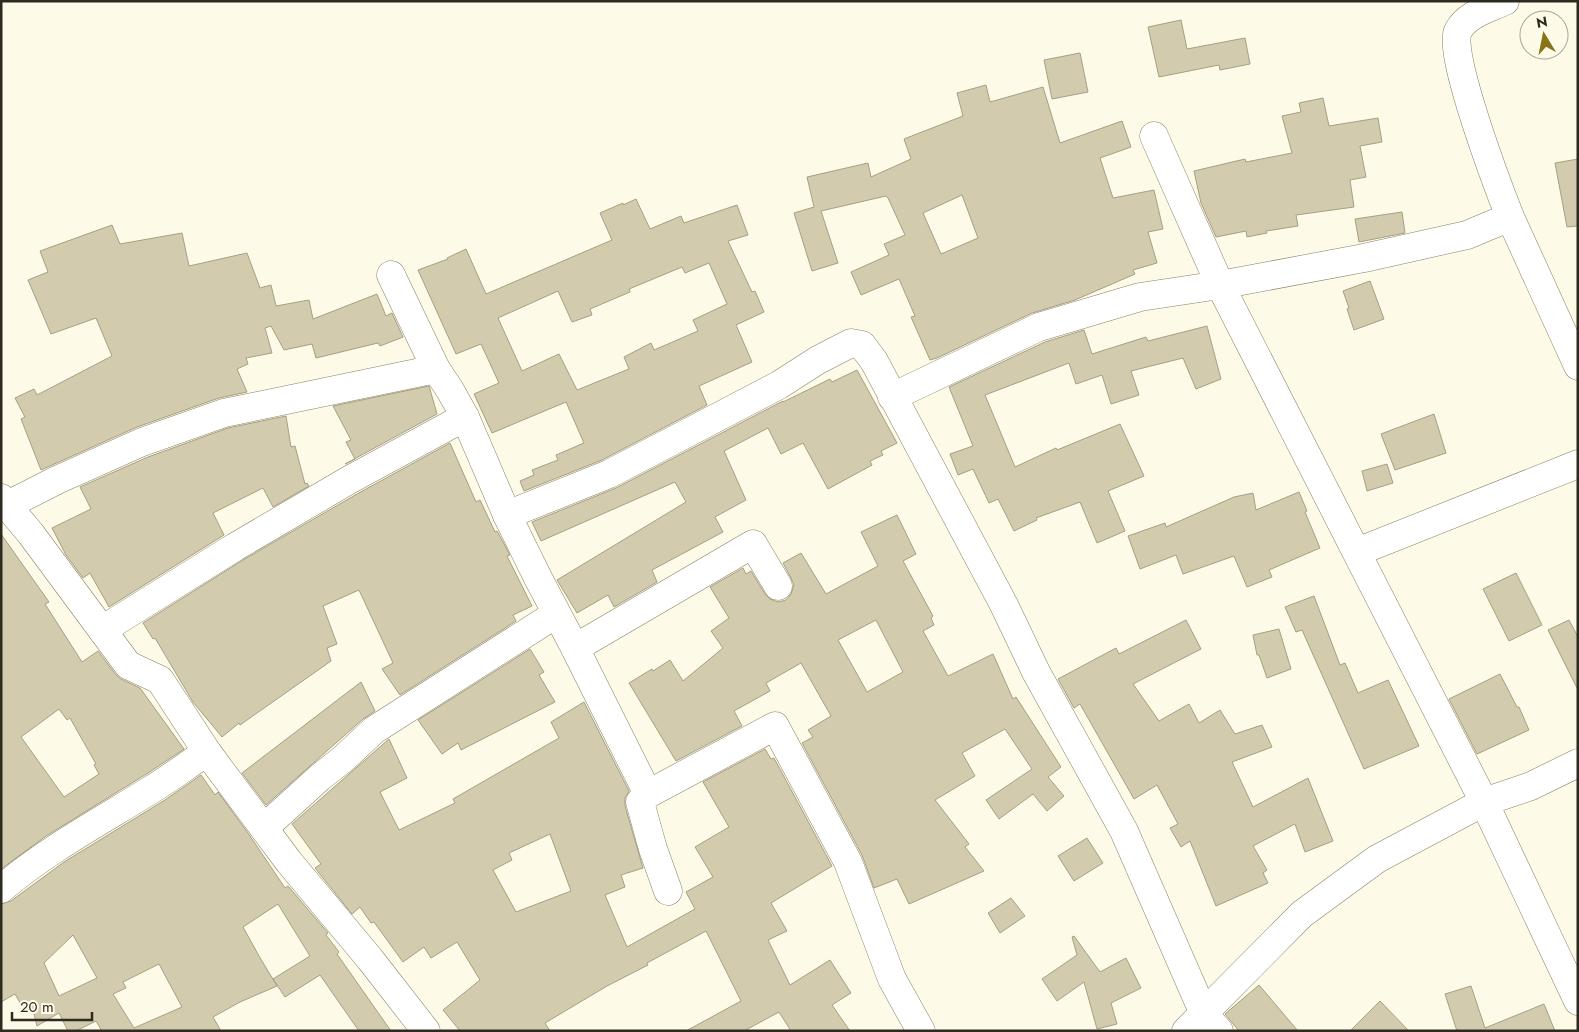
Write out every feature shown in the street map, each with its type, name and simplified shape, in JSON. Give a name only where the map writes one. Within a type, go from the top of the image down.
[{"type":"street","points":[[1505,1],[1469,18],[1457,33],[1457,52],[1478,131],[1510,217],[1578,366]]},
{"type":"street","points":[[1154,136],[1220,285],[1484,802],[1578,1001]]},
{"type":"street","points":[[892,397],[1039,327],[1140,298],[1364,258],[1467,235],[1510,217]]},
{"type":"street","points":[[391,275],[436,369],[465,417],[507,515],[648,794]]},
{"type":"street","points":[[507,515],[609,474],[770,390],[818,360],[851,343],[862,345],[874,361],[1004,605],[1036,672],[1124,831],[1203,1025],[1302,914],[1377,859],[1484,802],[1531,786],[1578,763]]},
{"type":"street","points":[[426,1031],[370,959],[295,869],[207,752],[160,680],[128,665],[5,502],[142,442],[224,413],[436,369]]},
{"type":"street","points":[[102,630],[235,547],[349,480],[465,417]]},
{"type":"street","points":[[1357,552],[1578,464]]},
{"type":"street","points":[[575,648],[753,544],[778,586]]},
{"type":"street","points":[[264,828],[374,730],[556,614]]},
{"type":"street","points":[[668,890],[653,850],[640,802],[648,794],[775,726],[848,862],[892,978],[921,1031]]},
{"type":"street","points":[[1,889],[38,860],[207,752]]},
{"type":"building","points":[[1181,20],[1187,49],[1245,38],[1250,64],[1220,70],[1219,65],[1159,77],[1148,27]]},
{"type":"building","points":[[1080,53],[1088,92],[1052,99],[1044,60]]},
{"type":"building","points":[[986,85],[990,102],[1043,87],[1060,143],[1122,121],[1131,147],[1100,158],[1113,198],[1154,190],[1163,229],[1148,232],[1157,263],[1133,270],[1135,274],[1075,300],[1032,313],[930,360],[911,317],[915,316],[899,279],[861,295],[851,272],[889,255],[884,244],[905,235],[888,198],[886,196],[821,211],[838,263],[812,271],[794,213],[814,207],[807,177],[868,163],[871,177],[911,159],[904,139],[963,116],[957,93]],"holes":[[[962,195],[978,238],[941,254],[923,213]]]},
{"type":"building","points":[[1323,98],[1329,126],[1378,118],[1382,142],[1360,146],[1366,177],[1350,180],[1354,207],[1296,215],[1298,226],[1266,231],[1267,233],[1247,237],[1246,231],[1216,237],[1201,203],[1194,171],[1245,159],[1246,162],[1292,153],[1282,116],[1301,112],[1299,103]]},
{"type":"building","points":[[1578,159],[1578,226],[1567,227],[1555,163]]},
{"type":"building","points":[[636,199],[650,229],[681,216],[684,223],[737,205],[748,235],[728,241],[752,292],[755,291],[764,312],[736,325],[752,362],[699,386],[707,405],[602,460],[524,491],[520,481],[534,475],[532,470],[558,460],[556,455],[584,443],[566,402],[492,433],[474,394],[499,383],[481,344],[456,354],[418,270],[448,259],[466,249],[486,294],[612,240],[600,213],[623,203],[623,205]],"holes":[[[709,263],[727,304],[693,320],[698,331],[654,350],[651,343],[624,357],[629,369],[577,390],[559,354],[522,371],[498,318],[558,291],[572,322],[592,315],[590,309],[630,292],[629,289],[682,267],[685,273]]]},
{"type":"building","points":[[1402,212],[1405,233],[1359,242],[1355,219]]},
{"type":"building","points":[[112,225],[120,244],[182,233],[189,266],[247,253],[260,288],[271,285],[276,306],[309,300],[313,319],[377,294],[386,316],[392,313],[403,337],[380,346],[378,343],[316,358],[312,344],[284,350],[271,326],[265,328],[272,353],[246,358],[248,364],[237,369],[247,392],[219,398],[137,427],[41,470],[21,419],[25,417],[15,398],[34,389],[37,395],[112,356],[96,318],[51,334],[28,280],[48,272],[40,251]]},
{"type":"building","points":[[1370,281],[1384,319],[1354,330],[1343,291]]},
{"type":"building","points":[[1207,326],[1221,379],[1196,389],[1183,358],[1131,371],[1139,395],[1111,404],[1102,375],[1076,384],[1069,363],[985,395],[1015,467],[1056,448],[1057,450],[1120,424],[1144,476],[1108,491],[1125,531],[1097,543],[1080,502],[1036,518],[1037,520],[1014,531],[998,499],[989,503],[973,469],[958,475],[950,454],[973,446],[949,387],[1045,342],[1084,330],[1092,354],[1146,337],[1148,341]]},
{"type":"building","points":[[857,370],[897,443],[881,451],[883,455],[870,461],[872,465],[828,489],[803,443],[781,454],[768,428],[724,451],[746,500],[715,517],[723,532],[652,570],[657,582],[614,607],[608,595],[577,613],[557,580],[686,502],[675,482],[541,541],[532,522],[616,488],[783,401],[830,379],[832,382]]},
{"type":"building","points":[[429,386],[437,414],[355,459],[346,442],[351,440],[333,406]]},
{"type":"building","points":[[1434,414],[1446,453],[1395,470],[1381,434]]},
{"type":"building","points":[[286,416],[291,447],[295,446],[305,484],[307,483],[309,486],[273,507],[263,488],[213,513],[224,535],[109,607],[90,573],[83,578],[66,555],[52,528],[91,509],[80,487],[148,457],[228,428]]},
{"type":"building","points":[[450,443],[476,502],[480,500],[495,532],[497,531],[510,555],[507,556],[532,606],[513,615],[516,621],[400,695],[382,669],[393,663],[359,590],[323,606],[337,644],[327,648],[331,661],[240,725],[239,723],[222,737],[193,702],[155,638],[153,639],[143,623],[243,560]]},
{"type":"building","points":[[1387,464],[1393,483],[1367,491],[1362,471]]},
{"type":"building","points":[[1299,492],[1320,548],[1269,570],[1272,577],[1247,587],[1234,556],[1183,574],[1176,555],[1140,569],[1128,536],[1165,523],[1166,527],[1234,497],[1253,493],[1256,510]]},
{"type":"building","points":[[897,515],[916,554],[903,561],[933,616],[931,618],[934,625],[923,631],[948,676],[993,654],[1013,699],[1016,697],[1061,767],[1048,777],[1064,796],[1047,811],[1033,794],[999,819],[986,800],[1032,769],[1005,729],[962,753],[975,776],[935,800],[969,844],[965,847],[984,871],[909,904],[897,879],[874,888],[862,855],[802,743],[813,737],[808,730],[831,716],[801,663],[766,683],[770,691],[734,711],[742,726],[676,761],[629,683],[670,660],[683,681],[723,648],[711,631],[729,618],[710,587],[743,568],[746,574],[751,571],[770,599],[778,602],[786,600],[791,594],[794,585],[783,563],[801,553],[826,594],[878,566],[861,532]],"holes":[[[876,620],[903,672],[867,692],[838,640]]]},
{"type":"building","points":[[1,534],[49,602],[45,604],[82,662],[98,651],[116,675],[140,688],[184,749],[46,836],[1,869]],"holes":[[[59,709],[67,720],[70,718],[96,764],[94,765],[99,774],[64,797],[21,737]]]},
{"type":"building","points":[[1516,573],[1542,625],[1509,641],[1483,589]]},
{"type":"building","points":[[1314,596],[1340,665],[1345,663],[1358,693],[1388,680],[1419,746],[1364,769],[1302,630],[1296,632],[1285,607]]},
{"type":"building","points":[[1186,620],[1201,649],[1133,684],[1159,721],[1189,704],[1199,723],[1220,710],[1235,734],[1262,725],[1272,747],[1232,762],[1253,807],[1308,778],[1333,841],[1305,852],[1295,824],[1253,846],[1267,870],[1263,873],[1268,883],[1216,906],[1190,841],[1181,847],[1170,828],[1178,824],[1157,785],[1134,799],[1080,704],[1074,708],[1058,679],[1116,648],[1119,654]]},
{"type":"building","points":[[1569,620],[1578,637],[1578,690],[1548,630]]},
{"type":"building","points":[[1279,629],[1291,669],[1267,678],[1259,655],[1257,655],[1253,635]]},
{"type":"building","points":[[530,649],[544,672],[539,675],[555,702],[461,750],[458,743],[442,754],[418,720]]},
{"type":"building","points":[[1500,674],[1517,707],[1519,707],[1529,730],[1477,754],[1449,699]]},
{"type":"building","points":[[361,682],[375,711],[363,719],[266,805],[242,773]]},
{"type":"building","points":[[584,702],[629,791],[625,798],[625,806],[643,868],[621,875],[625,887],[605,895],[627,947],[695,909],[686,892],[713,877],[695,847],[729,827],[703,782],[765,749],[771,759],[774,758],[832,866],[771,903],[787,931],[768,940],[790,985],[830,960],[851,993],[832,1005],[850,1031],[791,1031],[779,1012],[744,1031],[686,1031],[741,1001],[706,931],[545,1023],[550,1031],[460,1031],[443,1010],[480,980],[457,942],[431,958],[424,947],[403,962],[374,922],[371,923],[360,907],[352,914],[315,868],[321,864],[292,824],[389,739],[407,778],[380,792],[399,830],[455,803],[453,799],[559,738],[551,722]],"holes":[[[550,834],[571,891],[516,912],[493,870],[512,860],[509,853]]]},
{"type":"building","points":[[201,775],[215,795],[218,792],[285,888],[288,886],[328,933],[326,935],[339,952],[337,954],[391,1031],[359,1031],[320,975],[285,997],[273,979],[310,956],[278,904],[243,927],[277,986],[240,1002],[213,1017],[221,1031],[102,1031],[96,1021],[76,1031],[68,1031],[59,1013],[37,1026],[31,1002],[23,1008],[15,994],[1,1002],[1,904],[11,901],[64,862],[165,800]],"holes":[[[73,935],[97,978],[59,996],[44,963]],[[159,964],[182,1007],[134,1028],[113,994],[126,988],[123,982]]]},
{"type":"building","points":[[1087,838],[1103,863],[1074,881],[1058,856]]},
{"type":"building","points":[[1011,898],[1025,916],[1000,933],[988,913]]},
{"type":"building","points":[[1074,936],[1100,972],[1126,958],[1141,988],[1111,1003],[1117,1024],[1097,1029],[1084,982],[1057,1001],[1042,979],[1077,955],[1072,937]]},
{"type":"building","points":[[1259,985],[1298,1031],[1239,1031],[1225,1014]]},
{"type":"building","points":[[1471,986],[1485,1028],[1544,1004],[1555,1031],[1457,1031],[1445,994]]},
{"type":"building","points":[[1380,1001],[1409,1031],[1350,1031]]}]
